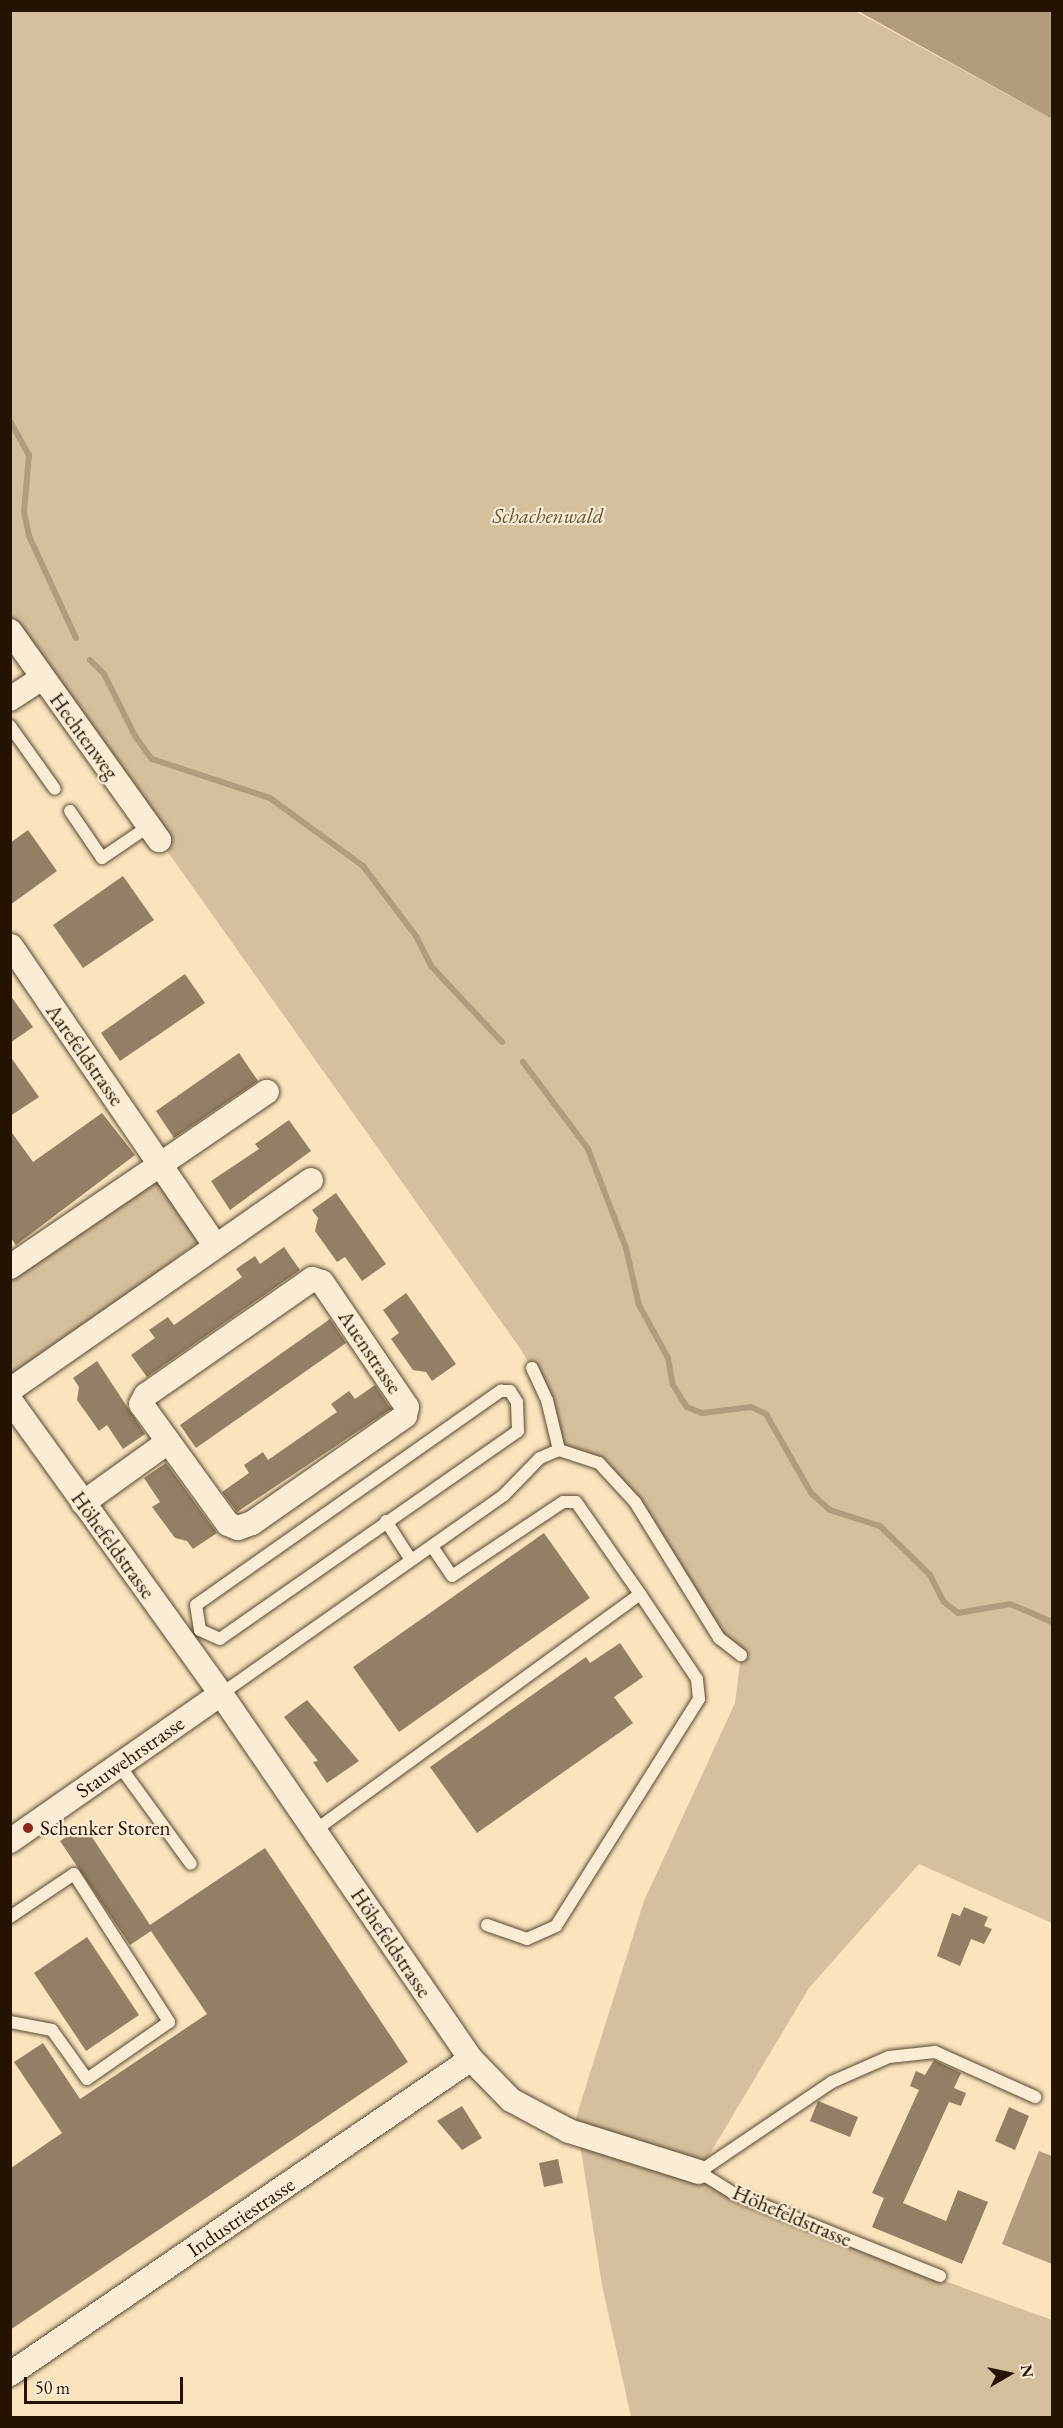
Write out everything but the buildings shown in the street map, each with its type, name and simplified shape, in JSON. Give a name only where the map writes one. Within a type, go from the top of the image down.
[{"type":"street","name":"Hechtenweg","points":[[10,631],[154,833]]},
{"type":"street","points":[[10,699],[42,678]]},
{"type":"street","name":"Aarefeldstrasse","points":[[11,946],[216,1246]]},
{"type":"street","points":[[10,1267],[267,1092]]},
{"type":"street","points":[[10,1390],[311,1180]]},
{"type":"street","name":"Auenstrasse","points":[[312,1279],[322,1282],[407,1407],[405,1416],[252,1523],[238,1528],[228,1524],[168,1442],[141,1404],[146,1395],[312,1279]]},
{"type":"street","name":"Höhefeldstrasse","points":[[10,1400],[221,1694],[471,2059],[511,2100],[569,2131],[699,2172]]},
{"type":"street","points":[[83,1503],[168,1442]]},
{"type":"street","name":"Stauwehrstrasse","points":[[10,1840],[221,1694]]},
{"type":"street","name":"Industriestrasse","points":[[10,2374],[471,2059]]},
{"type":"lane","points":[[10,726],[55,789]]},
{"type":"lane","points":[[70,811],[102,858],[154,833]]},
{"type":"lane","points":[[532,1368],[547,1400],[559,1450]]},
{"type":"lane","points":[[501,1391],[510,1391],[517,1402],[518,1431],[386,1521],[220,1639],[200,1630],[196,1605],[501,1391]]},
{"type":"lane","points":[[221,1694],[503,1496],[540,1458],[559,1450],[599,1463],[635,1502],[719,1638],[741,1655]]},
{"type":"lane","points":[[432,1546],[452,1576],[562,1502],[576,1502],[697,1679],[699,1699],[556,1926],[527,1939],[487,1925]]},
{"type":"lane","points":[[386,1521],[411,1560]]},
{"type":"lane","points":[[314,1831],[639,1594]]},
{"type":"lane","points":[[119,1765],[191,1864]]},
{"type":"lane","points":[[10,1917],[74,1874],[169,2022],[87,2079],[52,2030],[10,2022]]},
{"type":"lane","points":[[699,2172],[832,2082],[889,2057],[935,2052],[1035,2097]]},
{"type":"lane","name":"Höhefeldstrasse","points":[[699,2172],[733,2193],[940,2276]]},
{"type":"green space","name":"Schachenwald","points":[[10,11],[855,11],[1052,119],[1052,1923],[919,1864],[809,1988],[699,2172],[939,2279],[1052,2320],[1052,2417],[631,2417],[602,2285],[576,2118],[644,1901],[735,1703],[741,1655],[719,1638],[635,1502],[599,1463],[559,1450],[532,1368],[519,1347],[11,631]]},
{"type":"green space","points":[[159,1174],[202,1239],[12,1381],[11,1277]]},
{"type":"shaded area","points":[[858,11],[1052,11],[1052,119],[1018,100]]},
{"type":"shaded area","points":[[1039,2151],[1052,2156],[1052,2264],[1002,2244]]},
{"type":"waterway","points":[[10,421],[29,455],[24,512],[29,536],[76,638]]},
{"type":"waterway","points":[[90,660],[104,674],[135,736],[152,759],[270,798],[363,866],[416,936],[431,966],[502,1042]]},
{"type":"waterway","points":[[523,1062],[588,1149],[626,1248],[639,1305],[668,1358],[673,1385],[687,1407],[702,1413],[751,1407],[766,1414],[811,1493],[830,1510],[880,1526],[930,1575],[944,1602],[958,1613],[1010,1604],[1052,1622]]},
{"type":"place","name":"Schenker Storen","points":[[28,1828]]}]
